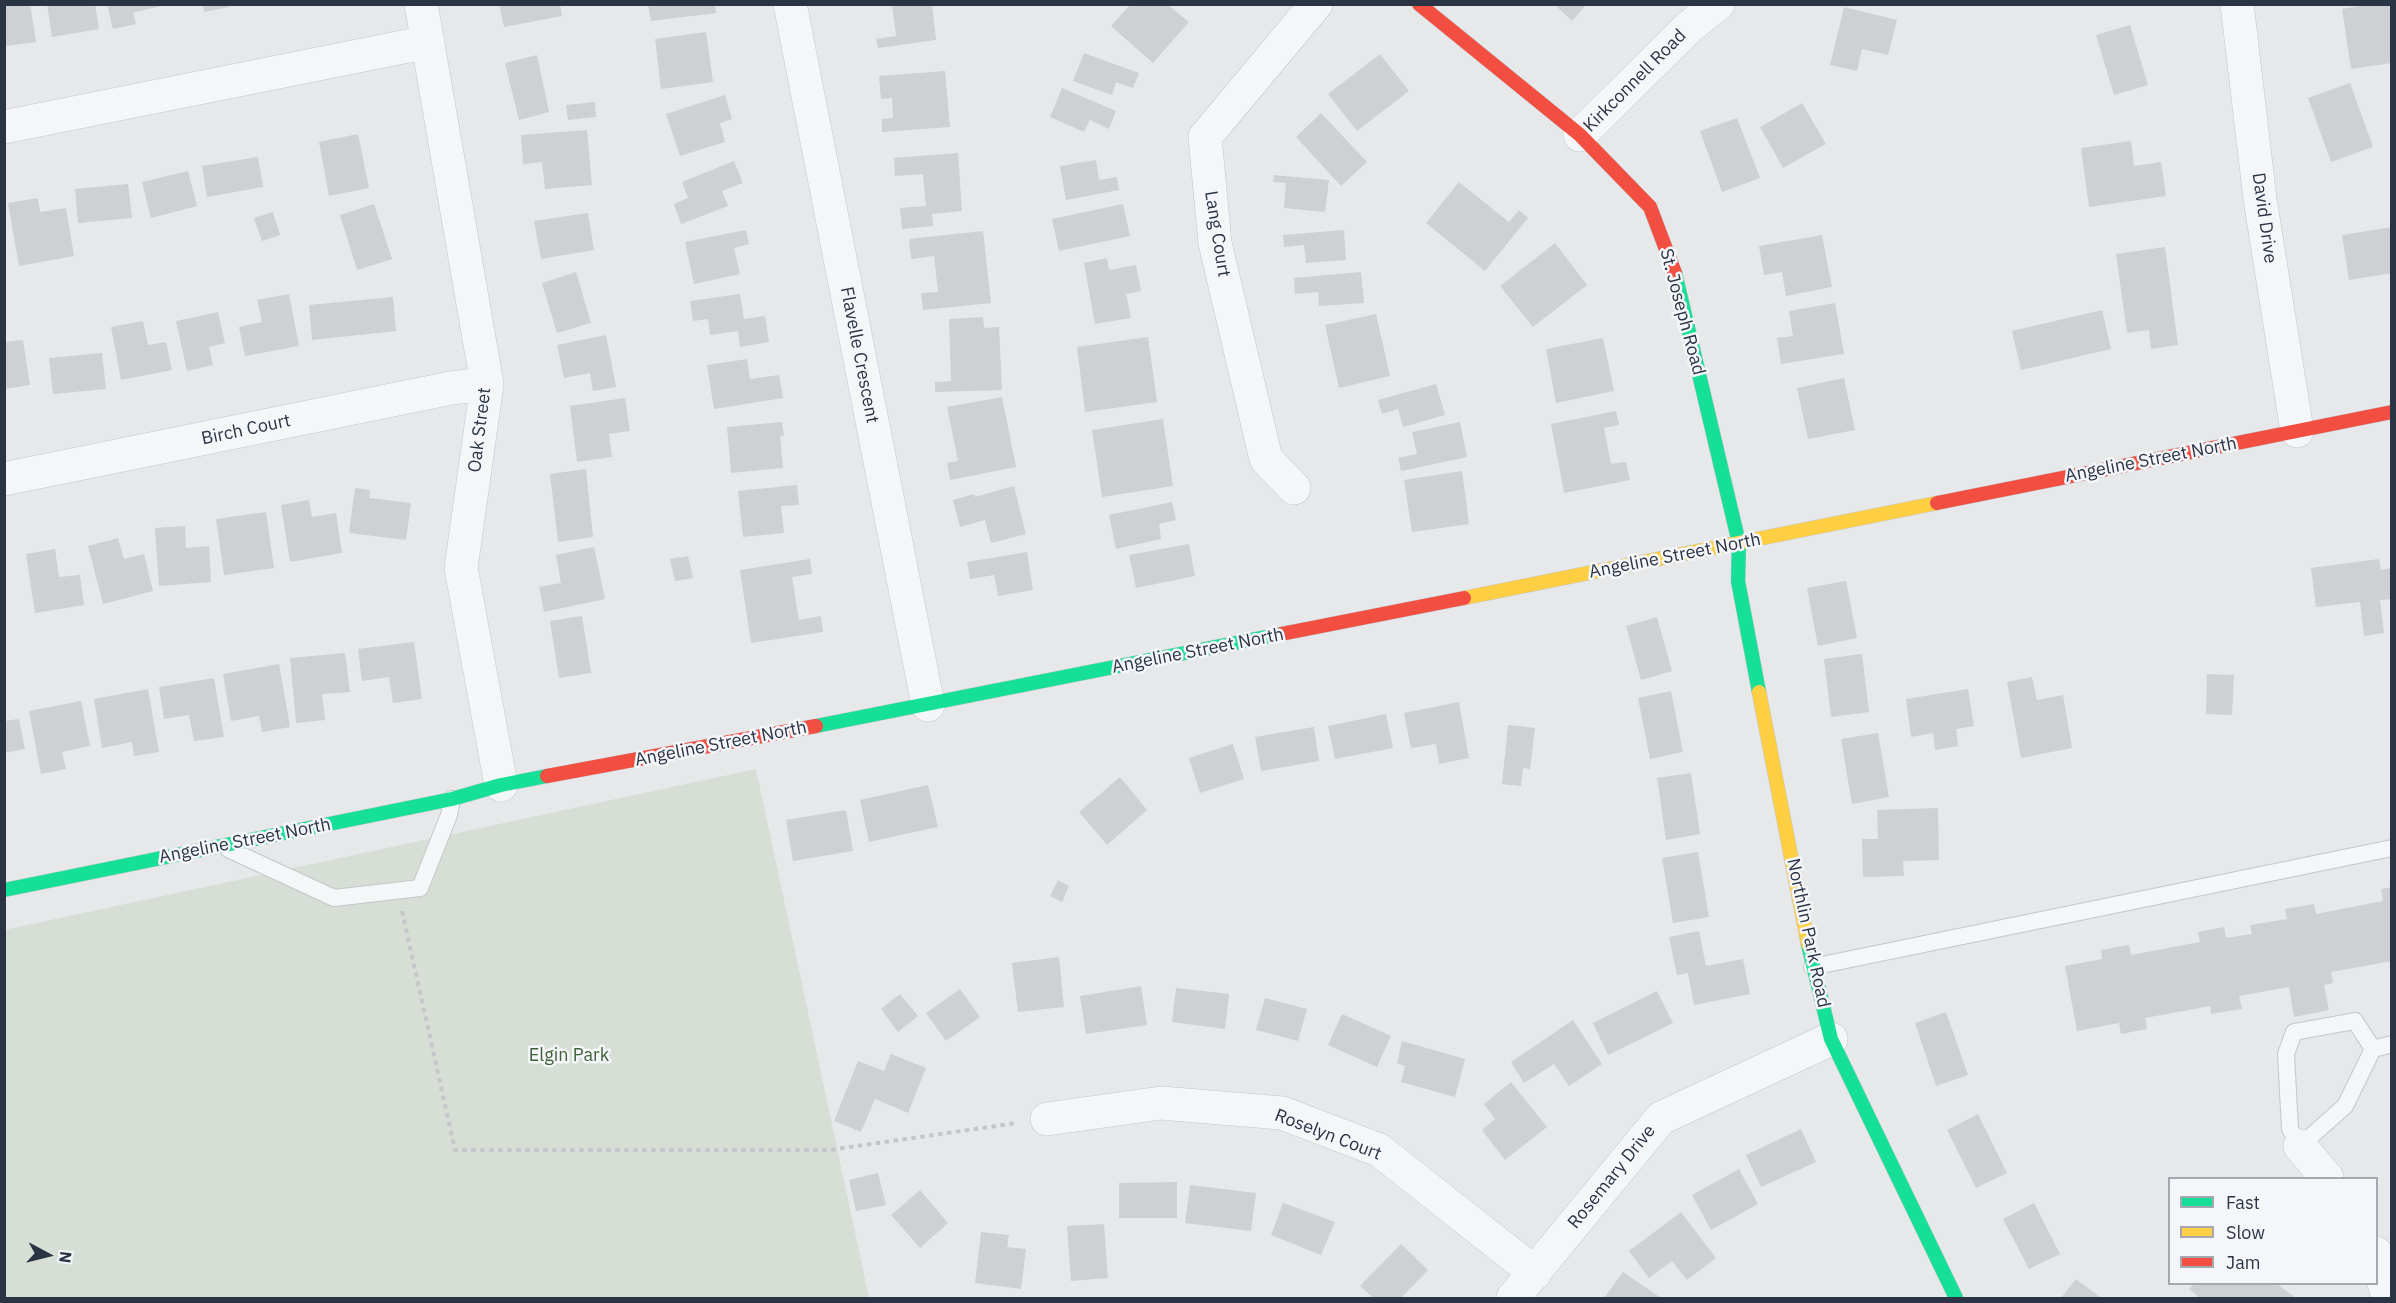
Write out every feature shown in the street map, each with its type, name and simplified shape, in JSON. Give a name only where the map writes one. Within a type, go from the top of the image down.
[{"type":"main road","name":"St. Joseph Road","points":[[1419,4],[1580,135],[1650,207],[1673,265],[1739,543]]},
{"type":"main road","name":"Angeline Street North","points":[[4,890],[452,799],[501,785],[928,705],[2391,412]]},
{"type":"main road","name":"Northlin Park Road","points":[[1739,543],[1738,581],[1812,967],[1831,1040],[1956,1299]]},
{"type":"street","name":"Oak Street","points":[[421,4],[487,384],[461,568],[501,785]]},
{"type":"street","name":"Flavelle Crescent","points":[[790,4],[928,705]]},
{"type":"street","name":"Lang Court","points":[[1294,488],[1266,459],[1215,243],[1205,137],[1316,4]]},
{"type":"street","name":"Kirkconnell Road","points":[[1580,135],[1689,27],[1718,4]]},
{"type":"street","name":"David Drive","points":[[2237,4],[2260,199],[2297,431]]},
{"type":"street","points":[[4,127],[428,42]]},
{"type":"street","name":"Birch Court","points":[[4,479],[451,388],[487,384]]},
{"type":"street","name":"Rosemary Drive","points":[[1513,1299],[1661,1118],[1831,1040]]},
{"type":"street","name":"Roselyn Court","points":[[1047,1119],[1161,1103],[1282,1113],[1378,1150],[1535,1273]]},
{"type":"street","points":[[2300,1146],[2325,1177]]},
{"type":"street","points":[[2378,1261],[2388,1299]]},
{"type":"lane","points":[[222,846],[334,898],[420,888],[449,815],[452,799]]},
{"type":"lane","points":[[1812,967],[2391,848]]},
{"type":"lane","points":[[2355,1021],[2373,1048],[2345,1106],[2300,1146],[2290,1129],[2286,1054],[2294,1032],[2355,1021]]},
{"type":"lane","points":[[2373,1048],[2391,1044]]},
{"type":"path","points":[[398,890],[455,1150],[829,1150],[1047,1119]]},
{"type":"green space","name":"Elgin Park","points":[[756,769],[869,1298],[5,1298],[4,930]]},
{"type":"building","points":[[4,4],[30,4],[36,42],[6,46]]},
{"type":"building","points":[[47,4],[95,4],[99,29],[52,37]]},
{"type":"building","points":[[107,4],[164,5],[133,13],[136,24],[113,29]]},
{"type":"building","points":[[203,4],[229,4],[229,7],[204,12]]},
{"type":"building","points":[[499,4],[560,4],[562,16],[504,27]]},
{"type":"building","points":[[648,4],[715,4],[716,13],[651,21]]},
{"type":"building","points":[[892,4],[932,4],[936,40],[878,48],[876,39],[896,36]]},
{"type":"building","points":[[1554,4],[1587,4],[1572,21]]},
{"type":"building","points":[[2372,4],[2392,4],[2392,63],[2351,69],[2342,9]]},
{"type":"building","points":[[1130,5],[1168,5],[1189,22],[1153,63],[1111,26]]},
{"type":"building","points":[[1844,7],[1897,20],[1888,55],[1862,49],[1857,71],[1830,65]]},
{"type":"building","points":[[2130,25],[2148,85],[2114,95],[2096,35]]},
{"type":"building","points":[[706,32],[713,82],[661,89],[655,39]]},
{"type":"building","points":[[1084,53],[1139,73],[1133,88],[1116,82],[1112,95],[1073,81]]},
{"type":"building","points":[[1380,54],[1409,91],[1357,131],[1328,94]]},
{"type":"building","points":[[537,55],[549,112],[519,120],[505,63]]},
{"type":"building","points":[[945,71],[950,127],[882,132],[882,119],[893,118],[892,98],[881,99],[879,76]]},
{"type":"building","points":[[2350,83],[2373,147],[2331,162],[2308,98]]},
{"type":"building","points":[[1062,88],[1116,111],[1109,129],[1090,120],[1084,132],[1050,117]]},
{"type":"building","points":[[725,95],[732,119],[720,123],[725,142],[680,156],[666,114]]},
{"type":"building","points":[[595,102],[596,117],[568,120],[566,105]]},
{"type":"building","points":[[1802,103],[1826,144],[1783,168],[1760,127]]},
{"type":"building","points":[[1321,113],[1367,162],[1341,186],[1296,137]]},
{"type":"building","points":[[1737,118],[1760,178],[1722,192],[1700,131]]},
{"type":"building","points":[[587,130],[592,185],[545,189],[542,162],[523,164],[521,135]]},
{"type":"building","points":[[358,134],[369,188],[329,196],[319,142]]},
{"type":"building","points":[[2131,141],[2134,166],[2161,162],[2166,196],[2089,207],[2081,148]]},
{"type":"building","points":[[958,153],[962,211],[932,214],[933,226],[902,229],[900,208],[926,206],[923,174],[895,176],[894,158]]},
{"type":"building","points":[[258,157],[263,187],[207,197],[202,166]]},
{"type":"building","points":[[1096,160],[1099,180],[1117,177],[1119,190],[1066,200],[1060,166]]},
{"type":"building","points":[[734,161],[743,183],[722,191],[728,206],[681,224],[674,204],[688,198],[682,182]]},
{"type":"building","points":[[188,171],[197,206],[151,218],[142,182]]},
{"type":"building","points":[[1274,175],[1329,180],[1325,212],[1284,208],[1286,183],[1273,182]]},
{"type":"building","points":[[1459,182],[1509,222],[1519,210],[1528,218],[1485,271],[1426,223]]},
{"type":"building","points":[[128,184],[132,218],[78,223],[75,189]]},
{"type":"building","points":[[38,198],[40,212],[66,208],[74,256],[19,266],[8,203]]},
{"type":"building","points":[[374,204],[392,259],[357,270],[340,215]]},
{"type":"building","points":[[1123,204],[1130,236],[1059,251],[1052,219]]},
{"type":"building","points":[[273,212],[280,235],[262,241],[254,218]]},
{"type":"building","points":[[588,213],[594,250],[541,259],[534,221]]},
{"type":"building","points":[[2392,227],[2392,273],[2349,280],[2342,235]]},
{"type":"building","points":[[746,230],[749,244],[734,248],[740,274],[694,284],[685,242]]},
{"type":"building","points":[[1344,230],[1346,260],[1306,263],[1304,245],[1284,247],[1283,235]]},
{"type":"building","points":[[983,231],[991,303],[923,310],[921,293],[938,292],[934,256],[911,259],[909,239]]},
{"type":"building","points":[[1822,235],[1832,287],[1786,296],[1782,272],[1764,275],[1759,246]]},
{"type":"building","points":[[1555,243],[1587,285],[1533,327],[1500,286]]},
{"type":"building","points":[[2165,247],[2178,345],[2151,349],[2149,330],[2127,333],[2116,254]]},
{"type":"building","points":[[1107,258],[1109,270],[1136,265],[1141,291],[1126,294],[1131,318],[1095,324],[1084,263]]},
{"type":"building","points":[[576,272],[591,323],[557,333],[542,283]]},
{"type":"building","points":[[1361,272],[1364,303],[1319,306],[1318,292],[1295,294],[1294,278]]},
{"type":"building","points":[[289,294],[299,346],[245,356],[239,327],[262,322],[257,300]]},
{"type":"building","points":[[740,294],[744,319],[765,316],[769,342],[740,347],[738,331],[710,335],[708,319],[693,321],[690,301]]},
{"type":"building","points":[[393,297],[396,331],[312,340],[309,305]]},
{"type":"building","points":[[1835,303],[1844,354],[1781,364],[1777,338],[1793,336],[1789,311]]},
{"type":"building","points":[[2102,310],[2111,349],[2021,370],[2012,331]]},
{"type":"building","points":[[218,312],[225,343],[209,347],[213,365],[187,371],[176,321]]},
{"type":"building","points":[[1376,314],[1390,376],[1339,388],[1325,325]]},
{"type":"building","points":[[983,317],[984,328],[999,327],[1002,390],[935,392],[935,382],[951,381],[949,319]]},
{"type":"building","points":[[143,321],[148,345],[166,342],[172,370],[121,380],[111,327]]},
{"type":"building","points":[[606,335],[616,387],[593,391],[590,373],[564,378],[557,345]]},
{"type":"building","points":[[1148,337],[1157,402],[1085,412],[1077,347]]},
{"type":"building","points":[[1603,338],[1614,391],[1556,403],[1546,349]]},
{"type":"building","points":[[23,340],[30,385],[4,389],[4,342]]},
{"type":"building","points":[[102,353],[106,389],[53,394],[49,358]]},
{"type":"building","points":[[747,359],[750,379],[779,375],[783,398],[714,409],[707,365]]},
{"type":"building","points":[[1844,378],[1855,430],[1808,439],[1797,388]]},
{"type":"building","points":[[1436,384],[1445,415],[1403,427],[1398,409],[1382,414],[1378,400]]},
{"type":"building","points":[[1002,397],[1016,467],[950,480],[947,463],[958,461],[947,407]]},
{"type":"building","points":[[625,398],[630,431],[609,434],[612,457],[577,462],[570,406]]},
{"type":"building","points":[[1616,411],[1619,425],[1604,428],[1611,464],[1626,462],[1630,480],[1564,493],[1551,424]]},
{"type":"building","points":[[1163,419],[1173,486],[1102,497],[1092,430]]},
{"type":"building","points":[[782,422],[784,436],[780,436],[783,468],[731,473],[727,427]]},
{"type":"building","points":[[1460,422],[1467,457],[1401,471],[1398,458],[1417,454],[1412,432]]},
{"type":"building","points":[[586,469],[593,537],[558,542],[550,474]]},
{"type":"building","points":[[1462,471],[1469,524],[1412,532],[1404,480]]},
{"type":"building","points":[[797,485],[799,505],[781,506],[784,533],[743,537],[738,491]]},
{"type":"building","points":[[1014,486],[1026,534],[991,543],[985,520],[960,527],[953,500],[974,494],[975,497]]},
{"type":"building","points":[[355,488],[370,490],[369,498],[411,503],[406,540],[349,533]]},
{"type":"building","points":[[309,500],[312,517],[336,513],[342,553],[290,562],[281,505]]},
{"type":"building","points":[[1172,502],[1176,520],[1159,524],[1161,539],[1116,549],[1109,515]]},
{"type":"building","points":[[266,512],[274,568],[224,575],[216,519]]},
{"type":"building","points":[[185,526],[186,548],[209,546],[211,582],[159,586],[155,528]]},
{"type":"building","points":[[118,538],[124,559],[144,554],[153,591],[103,604],[88,546]]},
{"type":"building","points":[[1189,544],[1195,576],[1136,588],[1129,555]]},
{"type":"building","points":[[594,547],[605,599],[544,612],[539,587],[561,583],[556,555]]},
{"type":"building","points":[[55,549],[59,577],[80,575],[84,605],[35,613],[26,554]]},
{"type":"building","points":[[1027,552],[1033,590],[998,596],[994,575],[970,579],[967,562]]},
{"type":"building","points":[[688,556],[693,578],[675,581],[670,559]]},
{"type":"building","points":[[810,559],[812,574],[792,577],[799,620],[821,616],[823,632],[751,643],[740,570]]},
{"type":"building","points":[[2379,559],[2381,570],[2392,568],[2392,599],[2380,600],[2384,633],[2364,636],[2360,602],[2316,607],[2311,568]]},
{"type":"building","points":[[1846,581],[1857,638],[1818,646],[1807,588]]},
{"type":"building","points":[[582,616],[591,673],[559,678],[550,621]]},
{"type":"building","points":[[1657,617],[1672,671],[1641,680],[1626,626]]},
{"type":"building","points":[[414,642],[422,699],[393,703],[389,677],[362,681],[358,649]]},
{"type":"building","points":[[345,653],[350,692],[322,694],[325,720],[296,723],[290,658]]},
{"type":"building","points":[[1862,654],[1869,712],[1831,717],[1824,659]]},
{"type":"building","points":[[279,664],[290,727],[262,732],[259,716],[231,721],[223,674]]},
{"type":"building","points":[[2207,674],[2234,675],[2232,715],[2206,714]]},
{"type":"building","points":[[2032,677],[2037,700],[2063,695],[2072,748],[2021,758],[2007,682]]},
{"type":"building","points":[[214,678],[224,737],[194,741],[189,715],[164,719],[159,687]]},
{"type":"building","points":[[148,689],[159,752],[134,756],[132,742],[102,748],[94,699]]},
{"type":"building","points":[[1968,689],[1974,726],[1956,729],[1958,746],[1935,750],[1933,733],[1911,737],[1906,699]]},
{"type":"building","points":[[1671,691],[1683,752],[1650,759],[1638,698]]},
{"type":"building","points":[[81,701],[90,746],[62,752],[66,769],[41,774],[29,711]]},
{"type":"building","points":[[1459,702],[1469,758],[1439,764],[1436,744],[1411,748],[1404,713]]},
{"type":"building","points":[[1386,714],[1393,748],[1335,759],[1328,726]]},
{"type":"building","points":[[19,719],[25,749],[4,753],[4,721]]},
{"type":"building","points":[[1508,725],[1535,728],[1530,769],[1523,768],[1521,786],[1502,784]]},
{"type":"building","points":[[1314,727],[1319,761],[1261,771],[1255,737]]},
{"type":"building","points":[[1878,733],[1889,797],[1852,804],[1841,739]]},
{"type":"building","points":[[1233,744],[1244,779],[1200,793],[1189,758]]},
{"type":"building","points":[[1691,773],[1700,834],[1666,840],[1657,778]]},
{"type":"building","points":[[1120,777],[1147,810],[1107,845],[1079,812]]},
{"type":"building","points":[[928,785],[938,827],[869,842],[860,800]]},
{"type":"building","points":[[1938,808],[1939,860],[1903,861],[1904,876],[1863,877],[1862,839],[1878,839],[1877,810]]},
{"type":"building","points":[[846,810],[853,851],[793,861],[786,820]]},
{"type":"building","points":[[1698,852],[1709,917],[1673,923],[1662,858]]},
{"type":"building","points":[[1058,880],[1069,886],[1062,902],[1050,896]]},
{"type":"building","points":[[2392,887],[2392,961],[2331,972],[2333,983],[2324,985],[2329,1010],[2294,1017],[2289,987],[2239,996],[2242,1009],[2211,1014],[2210,1006],[2145,1018],[2147,1029],[2121,1034],[2119,1023],[2077,1031],[2065,966],[2102,959],[2101,950],[2129,945],[2131,955],[2200,942],[2198,932],[2224,927],[2226,938],[2252,934],[2250,925],[2287,919],[2285,909],[2314,904],[2316,914],[2383,901],[2381,889]]},
{"type":"building","points":[[1699,931],[1706,966],[1743,959],[1750,994],[1694,1005],[1688,973],[1677,975],[1669,937]]},
{"type":"building","points":[[1059,957],[1064,1007],[1018,1012],[1012,963]]},
{"type":"building","points":[[1141,986],[1147,1025],[1086,1034],[1080,996]]},
{"type":"building","points":[[1176,988],[1229,994],[1225,1029],[1172,1022]]},
{"type":"building","points":[[960,989],[980,1017],[946,1041],[926,1013]]},
{"type":"building","points":[[1657,991],[1673,1023],[1608,1055],[1593,1023]]},
{"type":"building","points":[[900,994],[918,1016],[898,1032],[881,1009]]},
{"type":"building","points":[[1265,998],[1307,1009],[1298,1041],[1256,1030]]},
{"type":"building","points":[[1946,1012],[1968,1075],[1936,1086],[1915,1023]]},
{"type":"building","points":[[1342,1014],[1391,1036],[1377,1067],[1328,1045]]},
{"type":"building","points":[[1573,1020],[1602,1064],[1569,1086],[1554,1064],[1524,1083],[1511,1062]]},
{"type":"building","points":[[1402,1041],[1465,1059],[1455,1097],[1401,1082],[1405,1066],[1397,1063]]},
{"type":"building","points":[[891,1054],[926,1068],[908,1113],[875,1099],[861,1132],[834,1121],[858,1061],[884,1071]]},
{"type":"building","points":[[1511,1082],[1547,1127],[1505,1160],[1482,1130],[1495,1119],[1484,1104]]},
{"type":"building","points":[[1978,1114],[2007,1173],[1976,1188],[1947,1130]]},
{"type":"building","points":[[1801,1129],[1816,1162],[1761,1187],[1746,1155]]},
{"type":"building","points":[[1739,1169],[1758,1204],[1711,1230],[1692,1195]]},
{"type":"building","points":[[878,1173],[886,1205],[856,1211],[849,1180]]},
{"type":"building","points":[[1177,1182],[1177,1218],[1119,1218],[1119,1183]]},
{"type":"building","points":[[1190,1185],[1256,1193],[1251,1231],[1185,1223]]},
{"type":"building","points":[[920,1190],[948,1223],[920,1248],[891,1215]]},
{"type":"building","points":[[1283,1203],[1335,1222],[1321,1255],[1271,1235]]},
{"type":"building","points":[[2034,1203],[2060,1254],[2029,1269],[2003,1219]]},
{"type":"building","points":[[1681,1212],[1716,1258],[1687,1280],[1672,1261],[1649,1278],[1629,1251]]},
{"type":"building","points":[[1104,1224],[1108,1278],[1071,1281],[1067,1226]]},
{"type":"building","points":[[981,1232],[1009,1235],[1007,1247],[1026,1249],[1021,1289],[975,1283]]},
{"type":"building","points":[[1401,1244],[1428,1270],[1401,1298],[1373,1298],[1360,1286]]},
{"type":"building","points":[[1623,1272],[1661,1298],[1604,1298]]},
{"type":"building","points":[[2076,1279],[2101,1298],[2061,1298]]},
{"type":"building","points":[[2193,1285],[2278,1285],[2296,1298],[2200,1298],[2189,1289]]},
{"type":"traffic: fast","points":[[1675,273],[1739,543],[1738,581],[1759,692]]},
{"type":"traffic: fast","points":[[816,726],[1281,634]]},
{"type":"traffic: fast","points":[[4,890],[452,799],[501,785],[547,776]]},
{"type":"traffic: fast","points":[[1808,944],[1831,1039],[1956,1298]]},
{"type":"traffic: slow","points":[[1464,598],[1937,503]]},
{"type":"traffic: slow","points":[[1759,692],[1808,944]]},
{"type":"traffic: jam","points":[[1419,4],[1580,135],[1650,207],[1675,273]]},
{"type":"traffic: jam","points":[[1937,503],[2392,412]]},
{"type":"traffic: jam","points":[[1281,634],[1464,598]]},
{"type":"traffic: jam","points":[[547,776],[816,726]]}]
